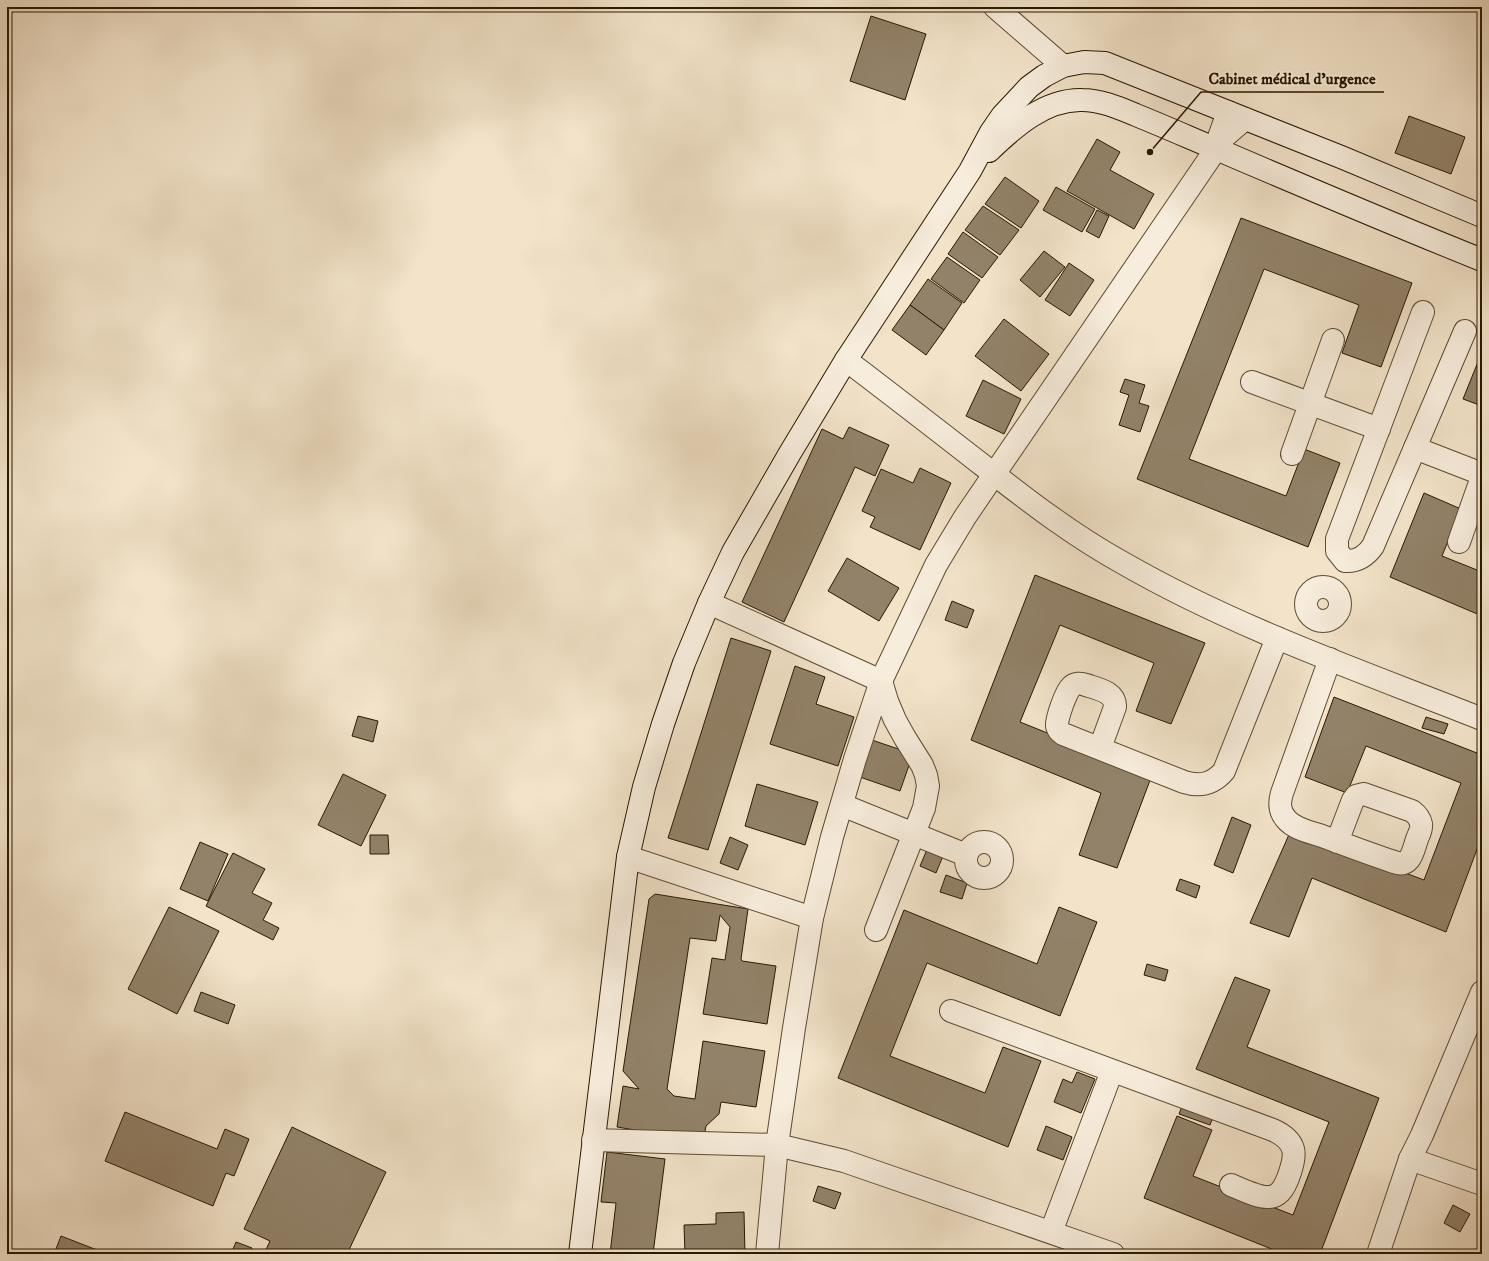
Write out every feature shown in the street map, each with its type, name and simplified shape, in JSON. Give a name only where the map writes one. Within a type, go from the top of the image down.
[{"type":"street","points":[[995,7],[1062,66]]},
{"type":"street","points":[[580,1254],[628,857],[644,787],[663,724],[684,663],[709,603],[733,552],[760,503],[846,360],[970,171],[991,132],[1016,101],[1044,76],[1062,66],[1084,62],[1105,63],[1482,216]]},
{"type":"street","points":[[970,171],[1010,132],[1048,106],[1080,100],[1098,101],[1114,106],[1404,229],[1482,260]]},
{"type":"street","points":[[767,1254],[777,1145],[812,918],[832,837],[881,681],[936,564],[965,517],[1216,149]]},
{"type":"street","points":[[1345,561],[1337,551],[1337,539],[1423,312]]},
{"type":"street","points":[[1345,561],[1361,558],[1370,551],[1373,546],[1465,331]]},
{"type":"street","points":[[1292,454],[1333,340]]},
{"type":"street","points":[[846,360],[995,475],[1078,536],[1121,563],[1166,587],[1277,638],[1482,719]]},
{"type":"street","points":[[1252,382],[1379,429]]},
{"type":"street","points":[[1415,448],[1482,474]]},
{"type":"street","points":[[1459,542],[1482,477]]},
{"type":"street","points":[[1305,650],[1316,620],[1311,616],[1308,610],[1308,598],[1310,593],[1322,587],[1333,590],[1345,561]]},
{"type":"street","points":[[709,603],[881,681],[895,720],[904,738],[922,765],[928,786],[927,797],[876,930]]},
{"type":"street","points":[[1100,748],[1193,784],[1202,785],[1218,778],[1224,771],[1277,638]]},
{"type":"street","points":[[1330,659],[1282,793],[1280,808],[1282,815],[1292,825],[1337,842]]},
{"type":"street","points":[[842,805],[966,855]]},
{"type":"street","points":[[628,857],[812,918]]},
{"type":"street","points":[[1378,1254],[1410,1159],[1422,1136],[1482,992]]},
{"type":"street","points":[[951,1011],[1273,1130],[1286,1137],[1293,1148],[1294,1155],[1285,1184],[1279,1193],[1274,1196],[1264,1197],[1231,1185]]},
{"type":"street","points":[[1051,1232],[1112,1071]]},
{"type":"street","points":[[593,1140],[777,1145],[844,1161],[1051,1232],[1073,1247],[1113,1254]]},
{"type":"street","points":[[1410,1159],[1482,1184]]},
{"type":"building","points":[[871,16],[926,34],[905,100],[850,81]]},
{"type":"building","points":[[1409,116],[1465,137],[1451,174],[1395,153]]},
{"type":"building","points":[[1097,139],[1120,152],[1110,170],[1154,194],[1134,229],[1067,191]]},
{"type":"building","points":[[1005,177],[1039,201],[1021,228],[985,204]]},
{"type":"building","points":[[1056,187],[1095,209],[1082,232],[1043,210]]},
{"type":"building","points":[[983,206],[1019,230],[1000,255],[965,230]]},
{"type":"building","points":[[1097,210],[1109,216],[1099,238],[1086,231]]},
{"type":"building","points":[[1241,218],[1412,283],[1381,367],[1342,353],[1359,305],[1264,269],[1189,459],[1286,496],[1304,449],[1340,463],[1308,547],[1137,479]]},
{"type":"building","points":[[963,232],[998,257],[982,278],[948,254]]},
{"type":"building","points":[[1044,251],[1065,267],[1040,297],[1020,280]]},
{"type":"building","points":[[947,257],[980,280],[964,303],[931,279]]},
{"type":"building","points":[[1069,263],[1094,280],[1070,316],[1045,300]]},
{"type":"building","points":[[928,279],[962,303],[944,330],[910,305]]},
{"type":"building","points":[[910,305],[944,330],[926,355],[892,330]]},
{"type":"building","points":[[1004,319],[1049,354],[1021,391],[975,356]]},
{"type":"building","points":[[1482,352],[1482,406],[1463,399]]},
{"type":"building","points":[[1125,379],[1145,385],[1139,403],[1149,406],[1140,432],[1119,425],[1129,395],[1120,392]]},
{"type":"building","points":[[983,380],[1021,399],[1004,434],[966,416]]},
{"type":"building","points":[[849,427],[889,445],[875,476],[855,467],[784,622],[742,602],[822,429],[843,439]]},
{"type":"building","points":[[920,468],[951,483],[920,550],[870,527],[875,517],[862,511],[881,469],[913,483]]},
{"type":"building","points":[[1424,493],[1461,509],[1442,556],[1482,572],[1482,616],[1390,577]]},
{"type":"building","points":[[847,558],[899,588],[879,621],[828,591]]},
{"type":"building","points":[[1035,575],[1205,643],[1171,724],[1136,711],[1154,663],[1060,625],[1020,722],[1152,775],[1117,868],[1079,855],[1101,793],[971,740]]},
{"type":"building","points":[[952,601],[974,610],[967,628],[945,620]]},
{"type":"building","points":[[731,638],[771,651],[708,850],[668,838]]},
{"type":"building","points":[[795,666],[825,677],[816,704],[854,717],[838,766],[770,744]]},
{"type":"building","points":[[1334,697],[1482,755],[1482,836],[1446,932],[1312,878],[1289,937],[1250,923],[1291,830],[1424,880],[1461,783],[1366,746],[1347,793],[1305,777]]},
{"type":"building","points":[[358,716],[378,721],[373,742],[352,736]]},
{"type":"building","points":[[1426,717],[1448,724],[1444,734],[1422,728]]},
{"type":"building","points":[[869,739],[913,754],[900,791],[857,776]]},
{"type":"building","points":[[343,774],[386,795],[361,846],[318,825]]},
{"type":"building","points":[[757,784],[818,802],[805,845],[745,826]]},
{"type":"building","points":[[1232,817],[1251,825],[1233,873],[1214,865]]},
{"type":"building","points":[[370,835],[388,835],[389,854],[370,854]]},
{"type":"building","points":[[730,837],[748,845],[738,870],[720,863]]},
{"type":"building","points":[[200,842],[228,854],[208,901],[180,889]]},
{"type":"building","points":[[929,845],[945,851],[936,873],[920,866]]},
{"type":"building","points":[[233,853],[265,869],[252,893],[272,903],[263,920],[279,928],[273,940],[206,906]]},
{"type":"building","points":[[946,875],[967,883],[962,899],[940,892]]},
{"type":"building","points":[[1180,879],[1200,886],[1196,898],[1176,890]]},
{"type":"building","points":[[655,894],[748,909],[741,959],[742,961],[776,966],[767,1024],[703,1014],[712,958],[725,960],[730,927],[720,915],[716,941],[690,938],[667,1089],[674,1096],[695,1099],[703,1041],[765,1051],[756,1107],[721,1102],[719,1114],[706,1126],[704,1137],[683,1138],[617,1127],[623,1086],[639,1089],[623,1071],[649,899]]},
{"type":"building","points":[[169,907],[219,931],[177,1014],[128,989]]},
{"type":"building","points":[[1059,907],[1097,922],[1060,1016],[927,963],[890,1056],[985,1093],[1003,1047],[1041,1061],[1008,1147],[838,1078],[904,910],[1037,964]]},
{"type":"building","points":[[1147,964],[1168,970],[1165,981],[1144,975]]},
{"type":"building","points":[[1235,977],[1270,990],[1247,1047],[1379,1098],[1320,1254],[1284,1254],[1144,1198],[1177,1116],[1212,1130],[1193,1176],[1293,1215],[1329,1122],[1196,1069]]},
{"type":"building","points":[[201,992],[235,1005],[228,1024],[194,1011]]},
{"type":"building","points":[[1077,1072],[1095,1079],[1081,1113],[1054,1102],[1063,1079],[1072,1083]]},
{"type":"building","points":[[1184,1101],[1215,1112],[1210,1125],[1179,1114]]},
{"type":"building","points":[[125,1112],[217,1149],[225,1129],[249,1139],[234,1176],[226,1173],[213,1206],[105,1161]]},
{"type":"building","points":[[1046,1126],[1072,1137],[1063,1160],[1037,1150]]},
{"type":"building","points":[[292,1127],[386,1172],[347,1254],[264,1254],[270,1241],[244,1229]]},
{"type":"building","points":[[607,1152],[665,1159],[653,1254],[610,1254],[616,1203],[601,1202]]},
{"type":"building","points":[[818,1186],[841,1193],[835,1209],[813,1201]]},
{"type":"building","points":[[1453,1205],[1470,1214],[1460,1232],[1444,1223]]},
{"type":"building","points":[[744,1212],[745,1254],[685,1254],[684,1225],[716,1224],[716,1213]]},
{"type":"building","points":[[61,1236],[97,1250],[96,1254],[54,1254]]},
{"type":"building","points":[[236,1242],[252,1248],[249,1254],[231,1254]]},
{"type":"place","name":"Cabinet médical d'urgence","points":[[1150,152]]}]
